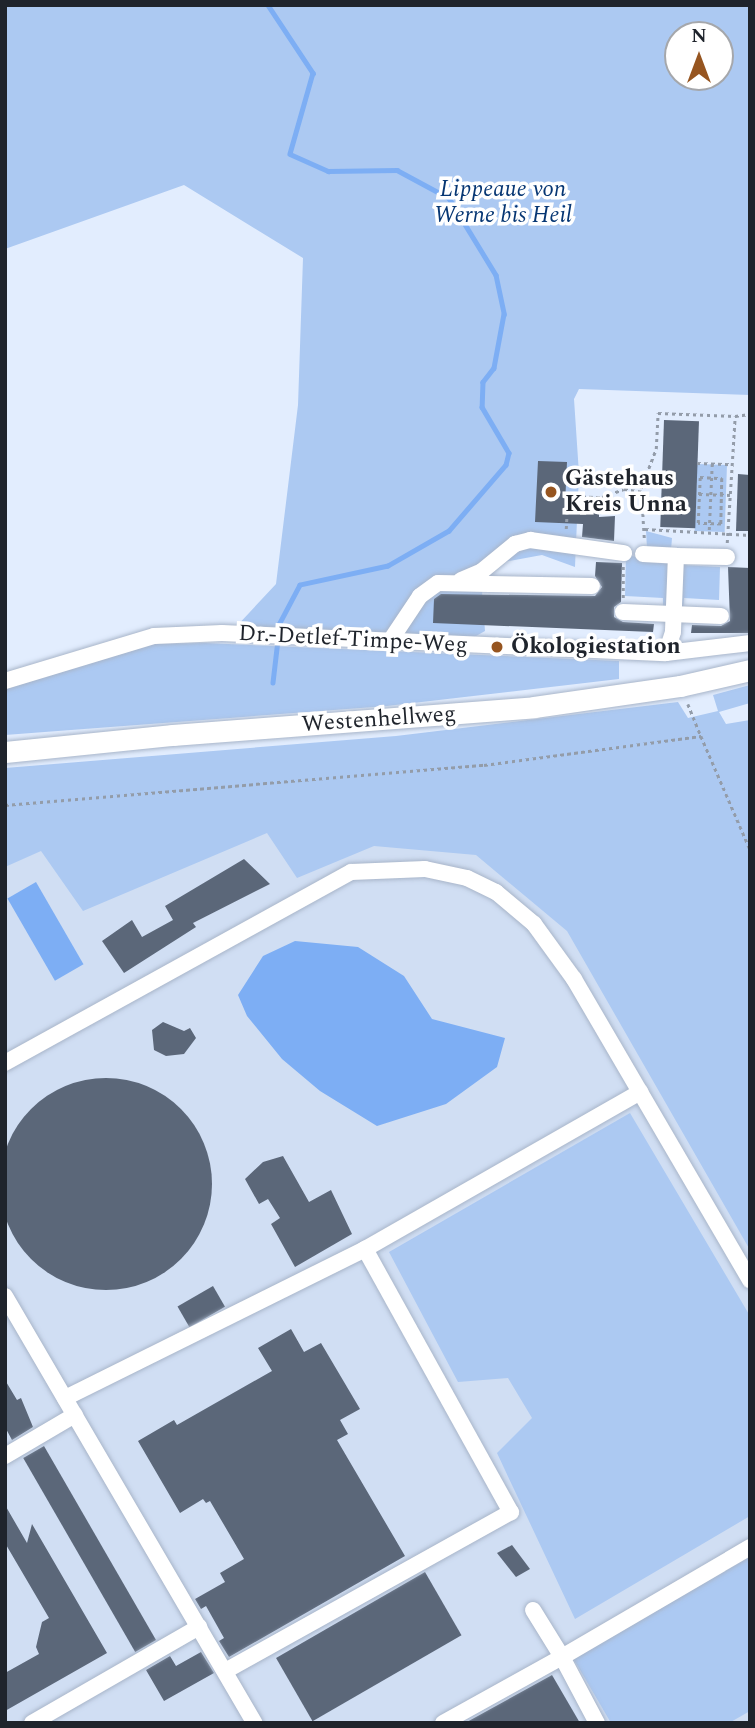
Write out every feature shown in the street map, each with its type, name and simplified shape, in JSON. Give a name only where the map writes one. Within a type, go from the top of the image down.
[{"type":"main road","name":"Westenhellweg","points":[[5,752],[173,735],[534,707],[680,686],[750,670]]},
{"type":"lane","points":[[453,583],[482,571],[514,544],[530,540],[624,553]]},
{"type":"lane","points":[[643,554],[726,557]]},
{"type":"lane","points":[[666,653],[673,614],[676,556]]},
{"type":"lane","points":[[390,641],[420,596],[438,583],[592,586]]},
{"type":"lane","points":[[622,612],[721,615]]},
{"type":"lane","name":"Dr.-Detlef-Timpe-Weg","points":[[5,681],[154,636],[222,633],[666,653],[750,643]]},
{"type":"lane","points":[[5,1063],[351,872],[425,869],[467,878],[496,892],[534,924],[574,979],[750,1280]]},
{"type":"lane","points":[[65,1398],[365,1249],[640,1092]]},
{"type":"lane","points":[[225,1671],[510,1512],[365,1249]]},
{"type":"lane","points":[[5,1296],[255,1723]]},
{"type":"lane","points":[[5,1456],[75,1415]]},
{"type":"lane","points":[[443,1723],[750,1547]]},
{"type":"lane","points":[[533,1610],[597,1723]]},
{"type":"lane","points":[[32,1723],[199,1627]]},
{"type":"path","points":[[643,554],[642,492],[656,449],[658,413],[734,416],[750,414]]},
{"type":"path","points":[[726,557],[734,416]]},
{"type":"path","points":[[697,463],[732,464]]},
{"type":"path","points":[[709,530],[712,463]]},
{"type":"path","points":[[700,477],[722,478],[720,524],[698,523],[699,494],[700,477]]},
{"type":"path","points":[[565,545],[568,496],[602,497],[624,489],[642,492]]},
{"type":"path","points":[[699,494],[730,495]]},
{"type":"path","points":[[644,529],[750,535]]},
{"type":"path","points":[[622,612],[624,553]]},
{"type":"path","points":[[680,686],[750,849]]},
{"type":"path","points":[[5,805],[484,765],[701,736]]},
{"type":"shaded area","points":[[181,806],[750,863],[750,1723],[5,1723],[5,823]]},
{"type":"green space","name":"Lippeaue von Werne bis Heil","points":[[5,5],[750,5],[750,395],[579,389],[574,399],[579,474],[575,567],[542,555],[498,563],[481,578],[485,631],[469,640],[235,628],[276,584],[298,405],[303,258],[184,185],[5,249]]},
{"type":"green space","points":[[697,464],[727,465],[725,532],[695,531]]},
{"type":"green space","points":[[646,531],[672,538],[671,550],[647,548]]},
{"type":"green space","points":[[626,555],[667,562],[668,610],[663,610],[663,598],[625,596]]},
{"type":"green space","points":[[681,565],[720,567],[719,600],[684,598],[683,609],[679,609]]},
{"type":"green space","points":[[205,643],[619,661],[619,679],[387,706],[5,735],[5,688],[152,644]]},
{"type":"green space","points":[[750,685],[750,703],[719,712],[726,724],[750,720],[750,1250],[567,931],[476,855],[374,846],[297,878],[267,833],[83,911],[41,851],[5,867],[5,768],[396,736],[678,702],[688,718],[718,711],[713,695]]},
{"type":"green space","points":[[630,1113],[750,1316],[750,1516],[575,1619],[497,1453],[532,1418],[508,1378],[458,1382],[389,1252]]},
{"type":"green space","points":[[750,1557],[750,1711],[729,1723],[611,1723],[573,1658]]},
{"type":"water","points":[[36,882],[84,964],[55,981],[7,898]]},
{"type":"water","points":[[295,941],[358,947],[404,976],[432,1019],[505,1038],[497,1067],[446,1104],[377,1126],[320,1091],[282,1059],[247,1016],[238,995],[263,956]]},
{"type":"building","points":[[664,420],[699,421],[695,528],[660,527]]},
{"type":"building","points":[[538,461],[567,462],[565,505],[599,507],[599,517],[615,516],[614,541],[582,537],[583,524],[535,522]]},
{"type":"building","points":[[738,474],[750,475],[750,531],[736,531]]},
{"type":"building","points":[[596,562],[622,563],[621,602],[614,607],[614,617],[623,622],[654,624],[653,632],[433,623],[434,599],[441,594],[595,596],[602,587],[595,576]]},
{"type":"building","points":[[728,567],[750,568],[750,633],[691,633],[692,625],[721,626],[730,621]]},
{"type":"building","points":[[244,859],[270,884],[193,923],[196,927],[124,973],[102,941],[132,920],[142,937],[173,920],[165,906]]},
{"type":"building","points":[[163,1022],[184,1031],[190,1028],[196,1038],[184,1054],[166,1056],[154,1050],[152,1030]]},
{"type":"building","points":[[106,1078],[147,1086],[181,1109],[204,1143],[212,1184],[204,1225],[181,1259],[147,1282],[106,1290],[65,1282],[31,1259],[8,1225],[0,1184],[8,1143],[31,1109],[65,1086]]},
{"type":"building","points":[[283,1156],[309,1202],[331,1190],[352,1234],[295,1267],[271,1224],[280,1218],[268,1199],[259,1204],[245,1179],[263,1162]]},
{"type":"building","points":[[213,1286],[225,1307],[189,1327],[177,1306]]},
{"type":"building","points":[[291,1329],[304,1352],[321,1343],[360,1409],[340,1420],[348,1434],[337,1440],[405,1556],[229,1657],[219,1641],[224,1638],[206,1606],[201,1609],[195,1599],[225,1582],[220,1573],[244,1559],[210,1501],[206,1503],[203,1499],[180,1513],[138,1441],[174,1420],[177,1425],[272,1371],[258,1348]]},
{"type":"building","points":[[5,1380],[17,1400],[21,1398],[33,1427],[12,1440],[5,1427]]},
{"type":"building","points":[[44,1446],[156,1640],[135,1652],[23,1458]]},
{"type":"building","points":[[5,1505],[27,1543],[32,1524],[107,1653],[5,1711],[5,1673],[39,1654],[36,1647],[42,1622],[49,1618],[5,1543]]},
{"type":"building","points":[[512,1545],[530,1569],[516,1577],[497,1553]]},
{"type":"building","points":[[425,1572],[462,1635],[313,1721],[276,1658]]},
{"type":"building","points":[[201,1652],[214,1673],[164,1701],[146,1670],[170,1656],[176,1666]]},
{"type":"building","points":[[552,1675],[580,1723],[465,1723]]},
{"type":"waterway","points":[[268,5],[313,73],[290,154],[328,171],[397,170],[449,198],[496,275],[504,314],[494,368],[483,382],[482,407],[509,453],[506,465],[449,531],[388,566],[300,585],[280,623],[273,683]]},
{"type":"place","name":"Gästehaus Kreis Unna","points":[[551,492]]},
{"type":"place","name":"Ökologiestation","points":[[497,647]]}]
